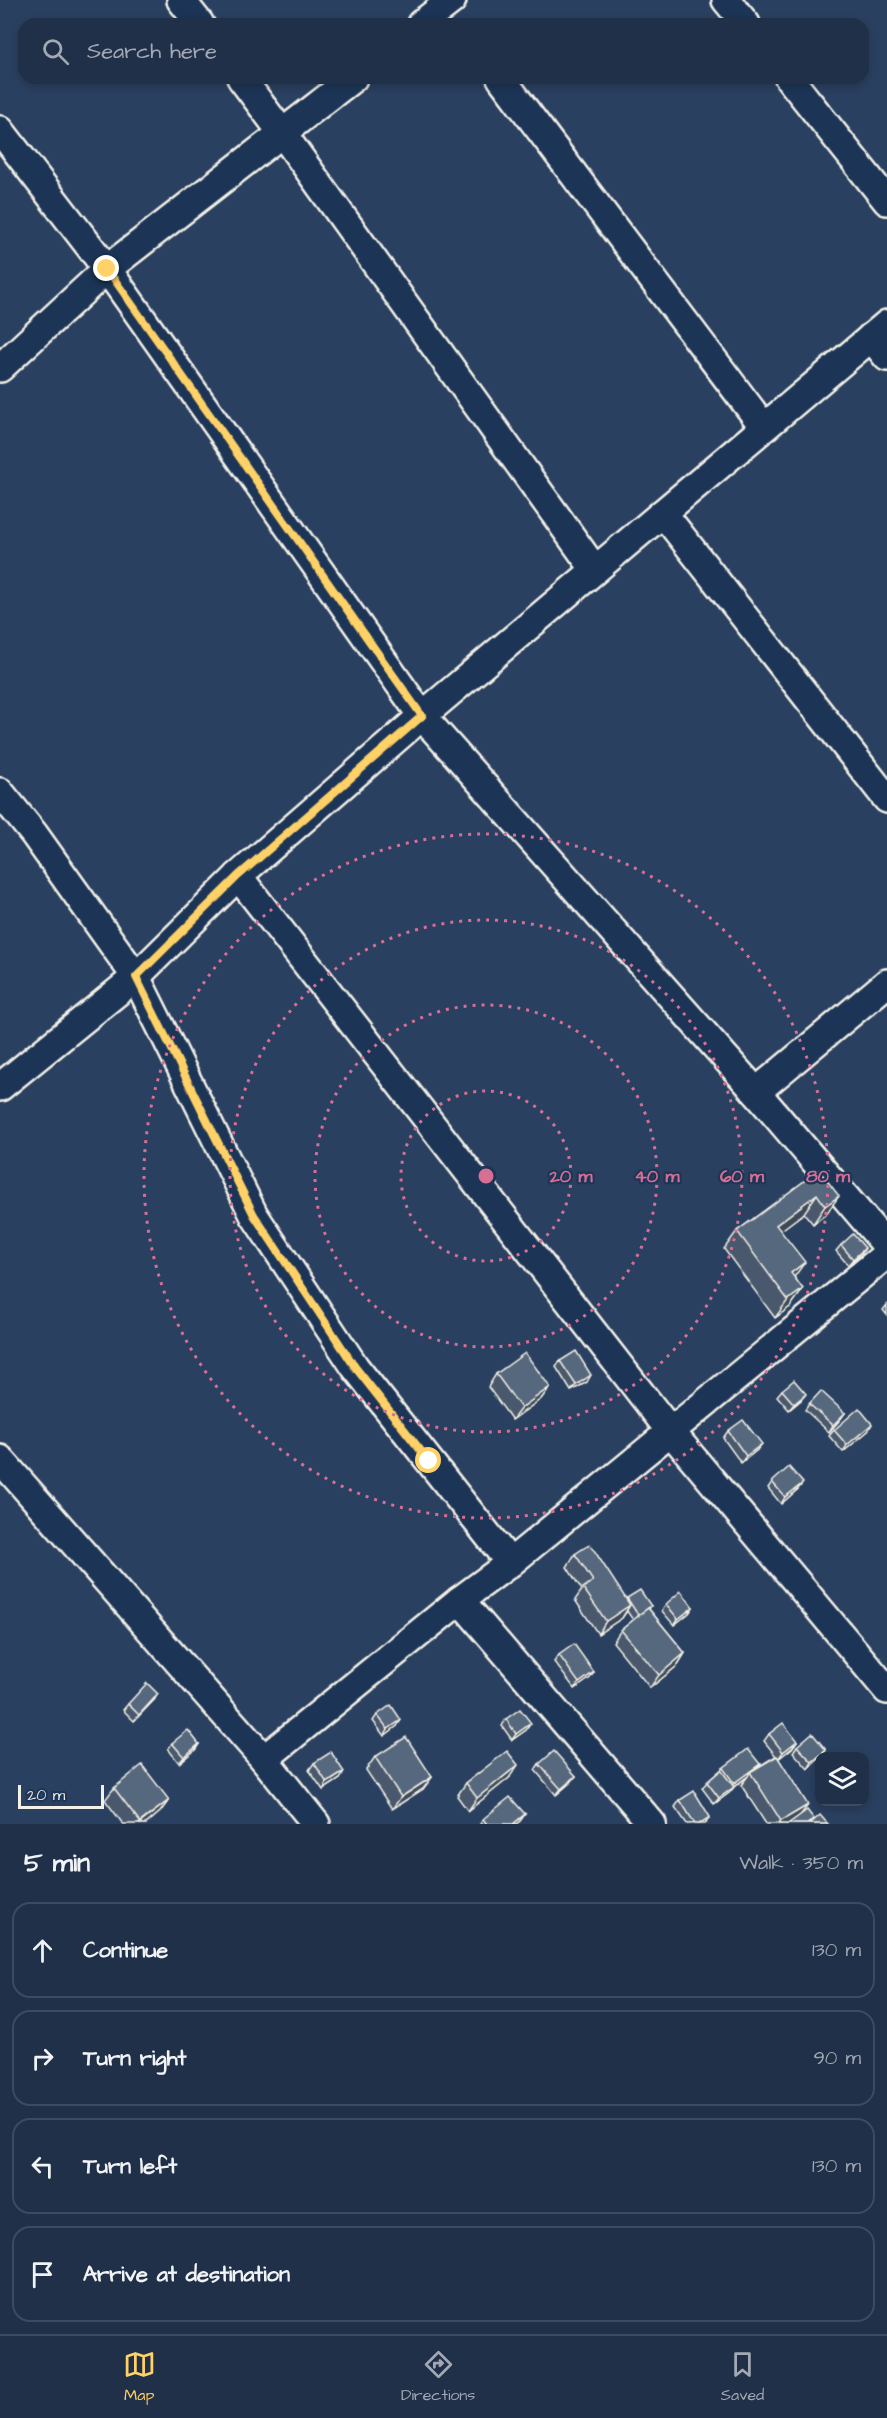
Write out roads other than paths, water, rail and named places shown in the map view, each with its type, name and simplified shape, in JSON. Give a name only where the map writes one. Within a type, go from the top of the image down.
[{"type":"street","points":[[181,0],[195,18]]},
{"type":"street","points":[[726,0],[741,18]]},
{"type":"street","points":[[431,18],[450,7]]},
{"type":"street","points":[[246,84],[596,570]]},
{"type":"street","points":[[0,368],[107,269],[346,84]]},
{"type":"street","points":[[506,84],[764,427]]},
{"type":"street","points":[[794,84],[887,201]]},
{"type":"street","points":[[0,130],[107,269],[422,716],[756,1092],[887,1246]]},
{"type":"street","points":[[0,1087],[136,977],[238,876],[422,716],[764,427],[882,339]]},
{"type":"street","points":[[663,513],[887,799]]},
{"type":"street","points":[[0,792],[34,834],[136,977],[254,1215],[355,1367],[510,1563]]},
{"type":"street","points":[[238,876],[671,1432],[887,1690]]},
{"type":"street","points":[[756,1092],[887,982]]},
{"type":"street","points":[[264,1759],[460,1600],[510,1563],[887,1254]]},
{"type":"street","points":[[0,1460],[264,1759],[316,1824]]},
{"type":"street","points":[[460,1600],[651,1824]]}]
